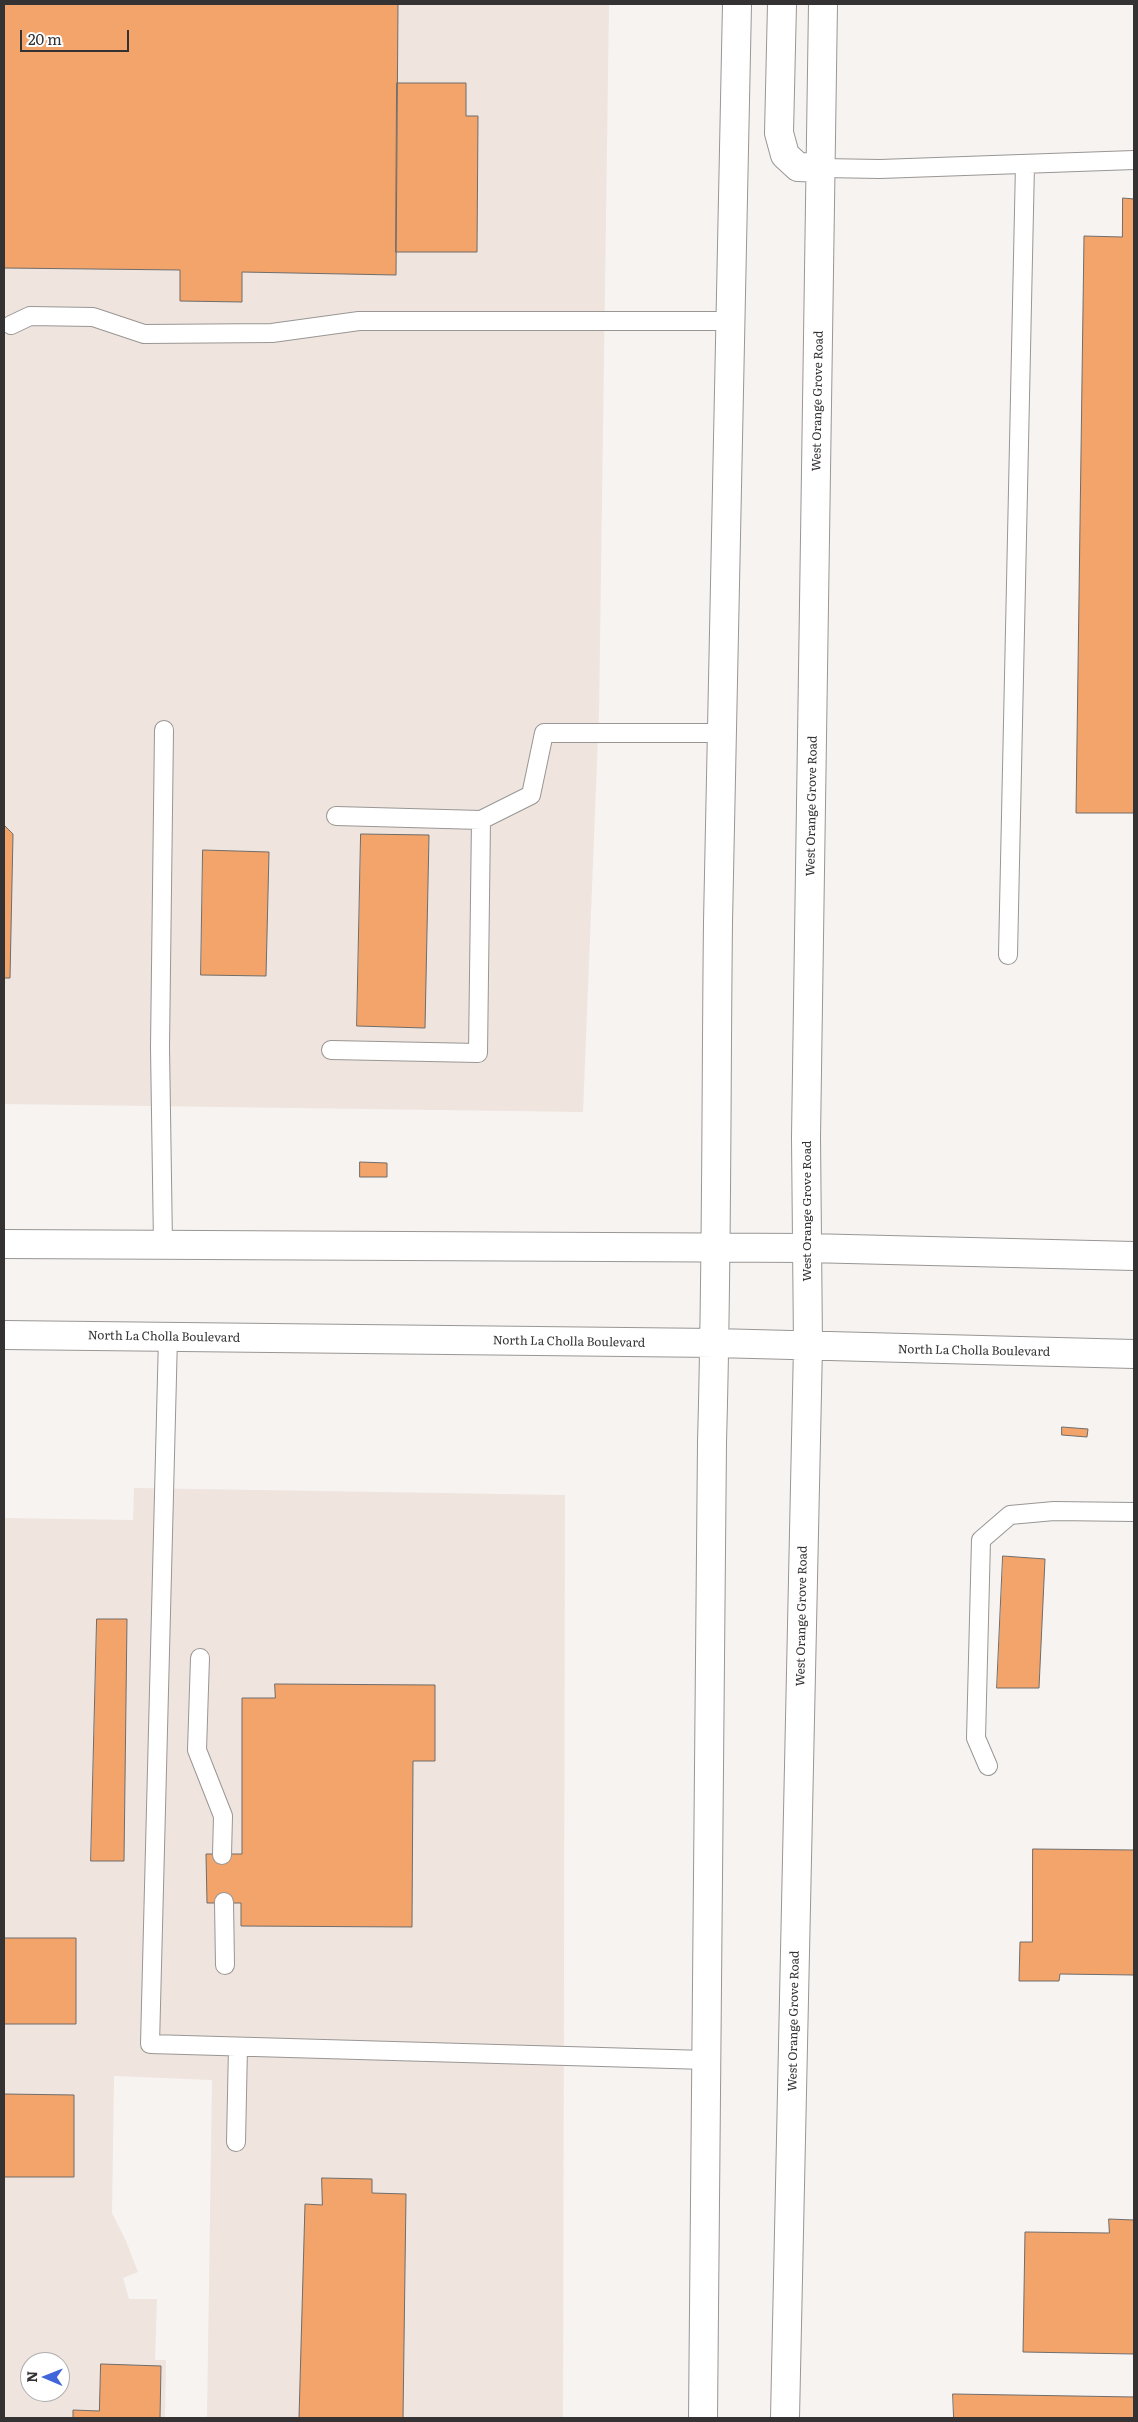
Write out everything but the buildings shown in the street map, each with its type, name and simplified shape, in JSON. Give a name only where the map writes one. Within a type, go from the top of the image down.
[{"type":"main road","points":[[703,2418],[721,733],[737,4]]},
{"type":"main road","points":[[782,4],[778,133],[785,155],[798,168],[822,168]]},
{"type":"main road","name":"West Orange Grove Road","points":[[785,2418],[808,1346],[806,1136],[823,4]]},
{"type":"main road","points":[[4,1244],[807,1248],[1134,1256]]},
{"type":"main road","name":"North La Cholla Boulevard","points":[[4,1335],[715,1343],[1134,1354]]},
{"type":"lane","points":[[822,168],[880,169],[1134,160]]},
{"type":"lane","points":[[1008,955],[1024,164]]},
{"type":"lane","points":[[11,325],[30,316],[93,317],[144,334],[272,333],[359,321],[729,321]]},
{"type":"lane","points":[[162,1244],[160,1047],[164,730]]},
{"type":"lane","points":[[336,816],[481,820],[531,795],[544,733],[721,733]]},
{"type":"lane","points":[[331,1050],[478,1053],[481,820]]},
{"type":"lane","points":[[168,1337],[150,2044],[706,2060]]},
{"type":"lane","points":[[988,1766],[976,1738],[981,1540],[1010,1515],[1054,1511],[1134,1512]]},
{"type":"lane","points":[[200,1658],[197,1750],[223,1816],[222,1855]]},
{"type":"lane","points":[[224,1902],[225,1965]]},
{"type":"lane","points":[[236,2142],[238,2047]]},
{"type":"shaded area","points":[[4,4],[609,4],[599,712],[583,1112],[4,1104]]},
{"type":"shaded area","points":[[134,1488],[565,1495],[563,2418],[207,2418],[212,2080],[114,2076],[112,2213],[126,2241],[138,2272],[123,2278],[129,2299],[157,2299],[155,2360],[166,2360],[165,2418],[4,2418],[4,1518],[133,1520]]}]
